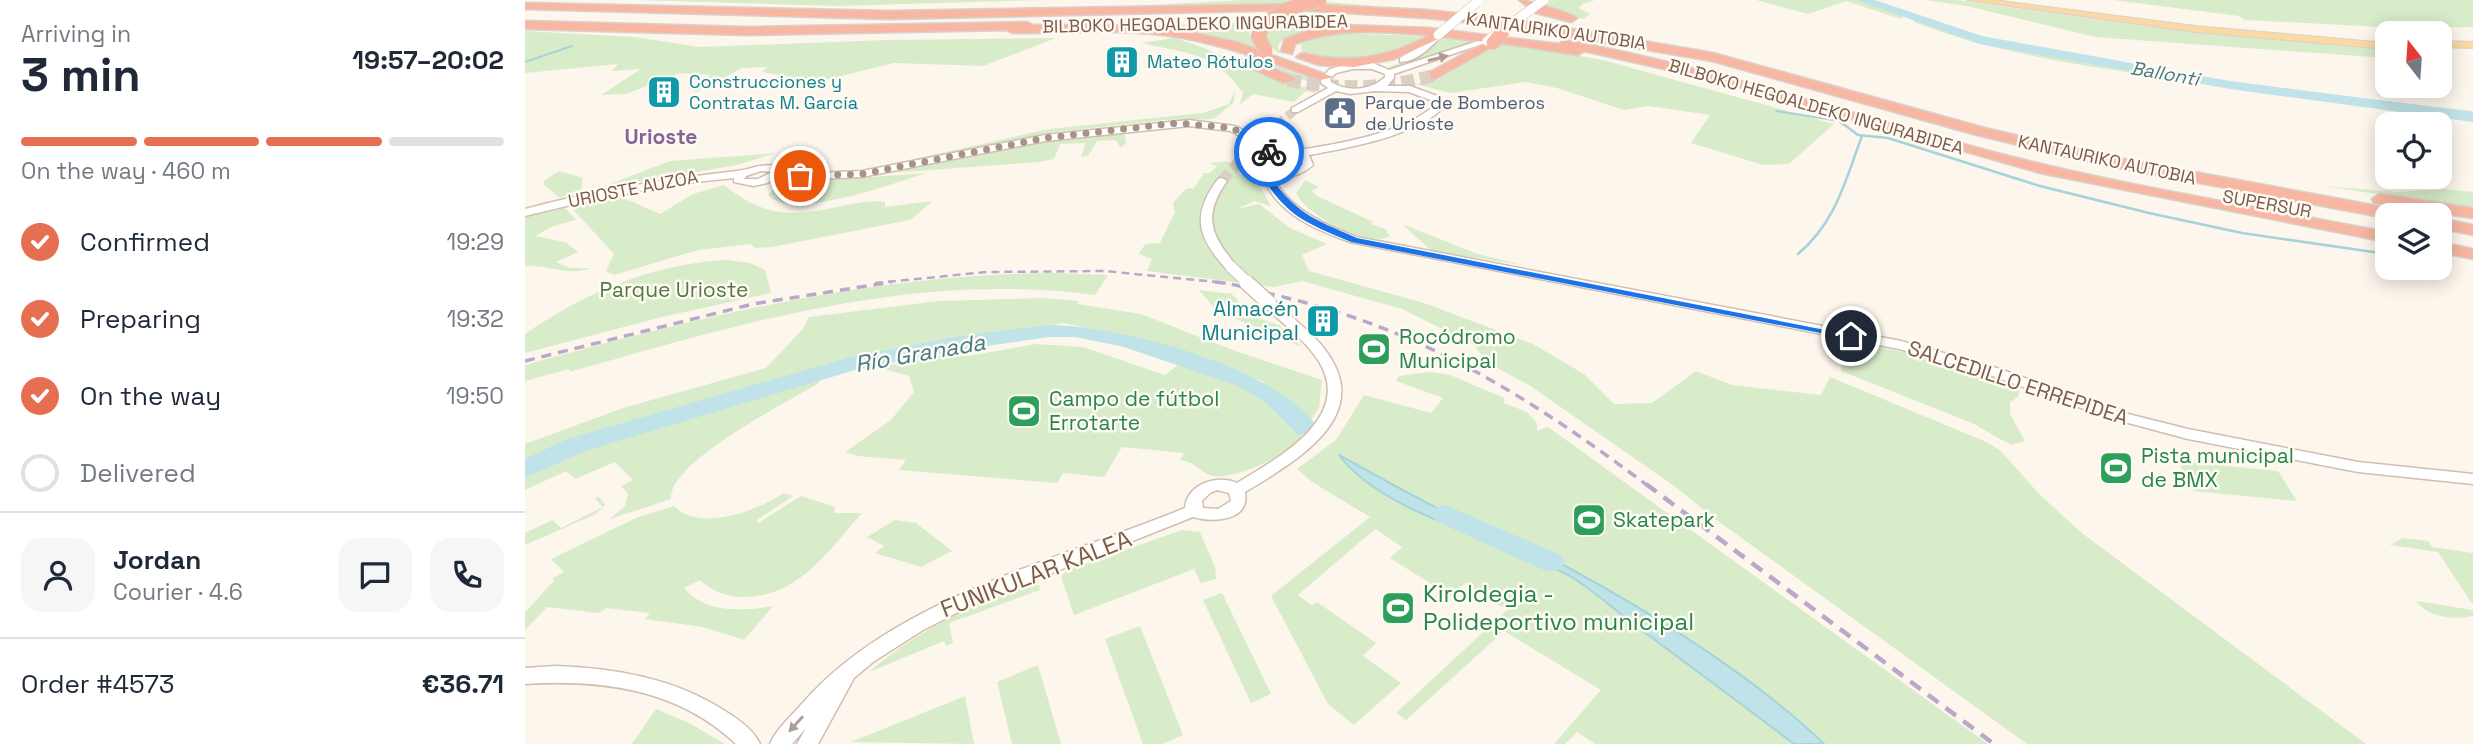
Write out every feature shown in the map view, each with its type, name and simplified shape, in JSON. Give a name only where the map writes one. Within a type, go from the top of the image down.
[{"type":"highway","points":[[553,0],[874,9],[1100,0]]},
{"type":"highway","points":[[1048,11],[1220,0]]},
{"type":"highway","points":[[1320,0],[1289,9],[1263,24],[1258,36],[1266,51],[1325,77]]},
{"type":"highway","points":[[1331,0],[1489,14],[1614,30]]},
{"type":"highway","points":[[1525,0],[1540,11],[1583,20]]},
{"type":"highway","points":[[1448,3],[1614,30],[1759,60]]},
{"type":"highway","name":"KANTAURIKO AUTOBIA","points":[[525,11],[828,15],[1207,7],[1327,8],[1450,16],[1567,30],[1713,57],[1994,135],[2231,185],[2375,211]]},
{"type":"highway","name":"SUPERSUR","points":[[525,11],[785,21],[944,21],[1200,13],[1322,14],[1424,20],[1619,46],[1727,70],[2037,156],[2130,177],[2375,223]]},
{"type":"highway","name":"BILBOKO HEGOALDEKO INGURABIDEA","points":[[525,25],[724,30],[954,29],[1233,20],[1380,23],[1532,39],[1651,62],[2039,168],[2223,207],[2375,235]]},
{"type":"highway","points":[[954,29],[1155,32],[1215,41],[1300,67]]},
{"type":"highway","points":[[1287,51],[1289,41],[1300,35],[1354,29],[1480,38],[1651,62]]},
{"type":"highway","points":[[1436,75],[1503,31]]},
{"type":"highway","points":[[1643,31],[2111,153],[2264,182],[2473,213]]},
{"type":"highway","points":[[1155,32],[1222,49],[1288,80]]},
{"type":"highway","points":[[1287,51],[1318,61],[1360,61],[1400,54],[1436,36]]},
{"type":"highway","points":[[1287,51],[1292,57],[1303,61],[1345,67]]},
{"type":"highway","points":[[2231,185],[2473,220]]},
{"type":"highway","points":[[2452,226],[2473,230]]},
{"type":"highway","points":[[2452,239],[2473,243]]},
{"type":"highway","points":[[2452,250],[2473,254]]},
{"type":"main road","points":[[1972,0],[2195,29],[2375,42]]},
{"type":"main road","points":[[2010,0],[2209,27],[2375,42]]},
{"type":"main road","points":[[2452,46],[2473,47]]},
{"type":"street","points":[[1503,31],[1544,0]]},
{"type":"street","points":[[1336,89],[1326,83],[1325,77],[1345,67],[1373,66],[1408,59],[1479,1]]},
{"type":"street","points":[[1374,89],[1390,76],[1490,42]]},
{"type":"street","points":[[1265,172],[1279,174],[1304,168],[1347,145],[1424,119],[1437,111],[1440,106],[1437,99],[1410,89],[1373,66]]},
{"type":"street","points":[[1295,110],[1336,89],[1410,89]]},
{"type":"street","name":"URIOSTE AUZOA","points":[[525,213],[626,187],[702,175],[742,174],[738,180],[747,183],[766,180],[778,173],[815,176],[862,174],[1045,138],[1189,123],[1232,128],[1256,140],[1271,155]]},
{"type":"street","points":[[1296,153],[1306,157],[1304,168],[1290,183],[1284,203],[1275,194],[1259,163],[1271,155],[1347,145]]},
{"type":"street","points":[[1222,181],[1208,203],[1204,220],[1208,238],[1231,267],[1310,342],[1331,369],[1336,396],[1321,428],[1290,457],[1237,490]]},
{"type":"street","name":"SALCEDILLO ERREPIDEA","points":[[1284,203],[1306,220],[1354,240],[1901,345],[1992,371],[2111,414],[2188,434],[2357,467],[2473,479]]},
{"type":"street","points":[[1223,484],[1237,490],[1239,503],[1227,513],[1209,516],[1195,510],[1193,499],[1204,489],[1223,484]]},
{"type":"street","name":"FUNIKULAR KALEA","points":[[780,744],[848,671],[901,633],[951,605],[1195,510]]},
{"type":"street","points":[[807,744],[833,703],[848,671]]},
{"type":"street","points":[[525,676],[613,677],[659,689],[699,706],[750,744]]},
{"type":"green space","points":[[637,0],[1045,0],[837,6]]},
{"type":"green space","points":[[1303,0],[1480,15],[1346,6],[1154,5]]},
{"type":"green space","points":[[1533,0],[1595,0],[1579,8],[1590,14],[1583,19],[1545,10]]},
{"type":"green space","points":[[1756,0],[1873,0],[1907,12],[1901,19],[1846,1],[1808,14]]},
{"type":"green space","points":[[1924,0],[1957,0],[2143,26],[2375,47],[2375,57],[2095,37],[1967,6]]},
{"type":"green space","points":[[2113,0],[2473,0],[2473,27],[2452,27],[2452,21],[2375,21],[2375,27],[2245,20],[2239,16]]},
{"type":"green space","points":[[1918,16],[1961,31],[2049,53],[2275,88],[2278,93],[2047,59],[1957,37],[1914,22]]},
{"type":"green space","points":[[1256,23],[1249,34],[1262,53],[1208,36],[1109,26]]},
{"type":"green space","points":[[1274,24],[1360,27],[1316,29],[1295,34],[1278,45],[1280,54],[1270,45],[1265,32]]},
{"type":"green space","points":[[525,31],[634,37],[700,47],[887,40],[1056,38],[983,66],[894,63],[816,82],[762,72],[768,67],[742,68],[696,92],[688,88],[711,75],[680,73],[626,94],[601,95],[641,69],[612,71],[618,64],[525,73]]},
{"type":"green space","points":[[1329,33],[1423,36],[1398,51],[1360,59],[1334,60],[1302,51],[1301,44]]},
{"type":"green space","points":[[1442,37],[1478,41],[1392,69],[1388,67],[1418,57]]},
{"type":"green space","points":[[1174,38],[1291,84],[1309,88],[1314,83],[1288,76],[1223,45],[1312,76],[1317,90],[1315,93],[1306,91],[1294,102],[1253,94],[1239,105],[1243,93],[1232,79],[1209,61],[1185,52],[1141,43]]},
{"type":"green space","points":[[1500,43],[1603,60],[1834,124],[1789,164],[1763,165],[1691,143],[1710,115],[1649,106],[1624,110],[1557,88],[1526,82],[1450,93],[1415,84],[1438,79]]},
{"type":"green space","points":[[1235,90],[1234,102],[1214,119],[1165,120],[1055,132],[887,165],[1049,129],[1203,113],[1229,104]]},
{"type":"green space","points":[[2290,90],[2473,111],[2473,120],[2452,117],[2452,112],[2416,112],[2294,95]]},
{"type":"green space","points":[[1124,133],[1126,143],[1121,148],[1115,140],[1097,141],[1088,156],[1081,157],[1086,143],[1060,144],[1054,159],[1040,162],[890,173],[1039,143]]},
{"type":"green space","points":[[776,153],[737,165],[597,189],[670,161]]},
{"type":"green space","points":[[1228,161],[1246,179],[1257,181],[1271,206],[1254,201],[1237,209],[1259,204],[1290,228],[1327,244],[1302,255],[1309,271],[1424,303],[1533,344],[1584,374],[1614,404],[1652,403],[1696,371],[1732,385],[1821,395],[1830,377],[1984,441],[2000,450],[2040,495],[2083,534],[2366,744],[2027,744],[1711,516],[1677,488],[1529,385],[1488,363],[1474,345],[1402,309],[1302,281],[1274,287],[1147,271],[1152,259],[1139,254],[1145,244],[1160,243],[1175,212],[1173,203],[1186,189],[1194,188],[1204,173],[1210,173],[1217,166],[1209,163]]},
{"type":"green space","points":[[559,171],[583,178],[581,189],[560,198],[543,184]]},
{"type":"green space","points":[[927,173],[845,198],[820,202],[780,202],[768,195],[773,189],[791,183]]},
{"type":"green space","points":[[1305,180],[1319,187],[1311,191],[1317,196],[1373,222],[1371,224],[1385,229],[1390,236],[1380,239],[1367,238],[1324,219],[1311,210],[1296,193]]},
{"type":"green space","points":[[724,185],[753,204],[793,213],[868,202],[885,202],[885,207],[933,201],[910,220],[772,247],[755,248],[750,244],[698,250],[614,275],[606,271],[614,254],[570,206],[628,194],[626,199],[660,214],[693,194]]},
{"type":"green space","points":[[2322,186],[2399,192],[2444,189],[2473,192],[2473,208]]},
{"type":"green space","points":[[563,206],[576,220],[553,226],[535,236],[565,242],[578,252],[556,262],[570,268],[590,268],[566,271],[525,266],[525,214]]},
{"type":"green space","points":[[1402,224],[1478,254],[1522,265],[1432,251]]},
{"type":"green space","name":"Parque Urioste","points":[[727,260],[750,263],[765,270],[771,293],[662,317],[525,353],[525,334],[596,293],[672,267]]},
{"type":"green space","points":[[1053,273],[1108,275],[1095,295],[1028,289],[961,290],[829,306],[525,381],[525,365],[786,301],[919,281]]},
{"type":"green space","points":[[1199,290],[1232,294],[1257,318],[1279,325],[1302,347],[1217,311]]},
{"type":"green space","points":[[1042,298],[1078,301],[1077,304],[1141,314],[1230,349],[1322,380],[1319,408],[1309,423],[1262,381],[1120,335],[1064,323],[840,364],[575,442],[525,465],[525,444],[623,408],[766,368],[803,329],[809,317],[939,301]]},
{"type":"green space","points":[[1827,336],[1949,362],[2020,387],[2018,397],[2010,402],[2010,414],[2025,441],[2011,445],[1972,423],[1841,371],[1847,346],[1825,342]]},
{"type":"green space","points":[[1036,344],[1083,347],[1165,375],[1184,360],[1250,385],[1276,402],[1306,428],[1301,437],[1280,455],[1251,469],[1224,476],[1209,475],[1180,460],[1184,453],[1122,447],[1104,477],[1063,473],[1057,483],[899,470],[906,460],[857,456],[845,452],[891,420],[914,392],[909,376],[880,368],[931,355],[967,356]]},
{"type":"green space","points":[[1430,372],[1450,375],[1504,398],[1504,403],[1527,412],[1537,423],[1537,431],[1548,427],[1988,744],[1595,744],[1577,732],[1565,744],[1554,744],[1601,690],[1504,631],[1406,720],[1396,713],[1507,610],[1465,583],[1450,596],[1390,558],[1402,547],[1375,529],[1298,595],[1311,605],[1317,602],[1376,643],[1363,656],[1401,683],[1354,725],[1328,704],[1271,596],[1370,517],[1312,482],[1297,469],[1336,440],[1364,395],[1431,413],[1443,398],[1396,381],[1399,376]]},
{"type":"green space","points":[[816,374],[820,376],[819,383],[732,434],[688,468],[675,484],[671,499],[610,519],[625,506],[628,494],[621,486],[633,480],[615,462],[575,479],[566,471],[525,490],[525,469],[576,445]]},
{"type":"green space","points":[[2178,461],[2278,471],[2297,501],[2194,491]]},
{"type":"green space","points":[[784,493],[793,496],[757,520],[758,523],[801,496],[835,507],[834,513],[862,513],[825,556],[797,580],[781,589],[764,595],[744,597],[720,593],[700,580],[684,588],[703,602],[726,609],[773,606],[744,640],[703,627],[645,619],[650,613],[606,608],[599,613],[547,607],[525,630],[525,612],[554,581],[553,578],[564,572],[551,559],[636,518],[674,506],[685,514],[698,518],[713,518],[745,512]]},
{"type":"green space","points":[[599,497],[605,505],[603,507],[595,498]]},
{"type":"green space","points":[[603,507],[596,514],[525,545],[525,533],[552,520],[561,528]]},
{"type":"green space","points":[[895,520],[916,523],[952,551],[921,567],[875,553],[884,546],[867,537]]},
{"type":"green space","points":[[1182,530],[1200,532],[1215,567],[1216,579],[1201,583],[1194,569],[1074,615],[1061,576],[1068,570]]},
{"type":"green space","points":[[2403,538],[2428,541],[2432,547],[2473,553],[2473,605],[2438,552],[2390,545]]},
{"type":"green space","points":[[1026,585],[1039,585],[1040,590],[949,623],[953,643],[946,646],[944,641],[869,672],[943,621]]},
{"type":"green space","points":[[1222,593],[1271,694],[1251,703],[1203,600]]},
{"type":"green space","points":[[2416,601],[2473,610],[2473,616],[2457,618],[2434,614]]},
{"type":"green space","points":[[1140,626],[1183,735],[1162,744],[1143,744],[1105,639]]},
{"type":"green space","points":[[1038,665],[1061,744],[1012,744],[997,682]]},
{"type":"green space","points":[[965,696],[974,744],[851,742]]},
{"type":"green space","points":[[656,709],[689,723],[725,744],[632,744]]},
{"type":"water","points":[[1339,455],[1454,517],[1557,562],[1634,605],[1735,671],[1797,719],[1824,744],[1794,744],[1576,580],[1541,562],[1414,510],[1359,476]]},
{"type":"waterway","name":"Ballonti","points":[[1863,0],[1979,40],[2230,85],[2473,117]]},
{"type":"waterway","points":[[525,62],[572,46]]},
{"type":"waterway","points":[[1776,111],[1839,121],[1844,125]]},
{"type":"waterway","points":[[1842,123],[1858,135],[1888,138],[2040,186],[2149,213],[2242,233],[2375,252]]},
{"type":"waterway","points":[[1798,254],[1822,228],[1838,200],[1862,136]]},
{"type":"waterway","name":"Río Granada","points":[[525,469],[576,445],[851,364],[960,343],[1049,331],[1075,331],[1129,341],[1246,381],[1273,397],[1306,428]]},
{"type":"waterway","name":"Río Granada","points":[[1445,514],[1551,562]]},
{"type":"tunnel","points":[[1288,80],[1344,87],[1398,83],[1435,75]]},
{"type":"tunnel","points":[[1277,125],[1295,110]]},
{"type":"tunnel","points":[[1222,181],[1254,144],[1279,123]]},
{"type":"railway","points":[[875,283],[987,272],[1105,271],[1226,283]]},
{"type":"railway","points":[[525,361],[753,304],[892,282]]},
{"type":"railway","points":[[1215,282],[1249,288],[1334,311],[1383,328],[1430,349],[1520,397],[1648,486]]},
{"type":"railway","points":[[1646,484],[1994,744]]},
{"type":"way so far","points":[[800,176],[862,174],[1045,138],[1177,123],[1207,123],[1232,128],[1256,140],[1269,152]]},
{"type":"place","name":"Mateo Rótulos","points":[[1122,62]]},
{"type":"place","name":"Construcciones y Contratas M. García","points":[[664,92]]},
{"type":"place","name":"Parque de Bomberos de Urioste","points":[[1340,113]]},
{"type":"place","name":"Almacén Municipal","points":[[1323,321]]},
{"type":"place","name":"Rocódromo Municipal","points":[[1374,349]]},
{"type":"place","name":"Campo de fútbol Errotarte","points":[[1024,411]]},
{"type":"place","name":"Pista municipal de BMX","points":[[2116,468]]},
{"type":"place","name":"Skatepark","points":[[1589,520]]},
{"type":"place","name":"Kiroldegia - Polideportivo municipal","points":[[1398,608]]},
{"type":"district","name":"Urioste","points":[[661,137]]},
{"type":"route","points":[[1269,152],[1271,155],[1262,160],[1259,167],[1265,172],[1275,194],[1306,220],[1354,240],[1851,336]]}]
